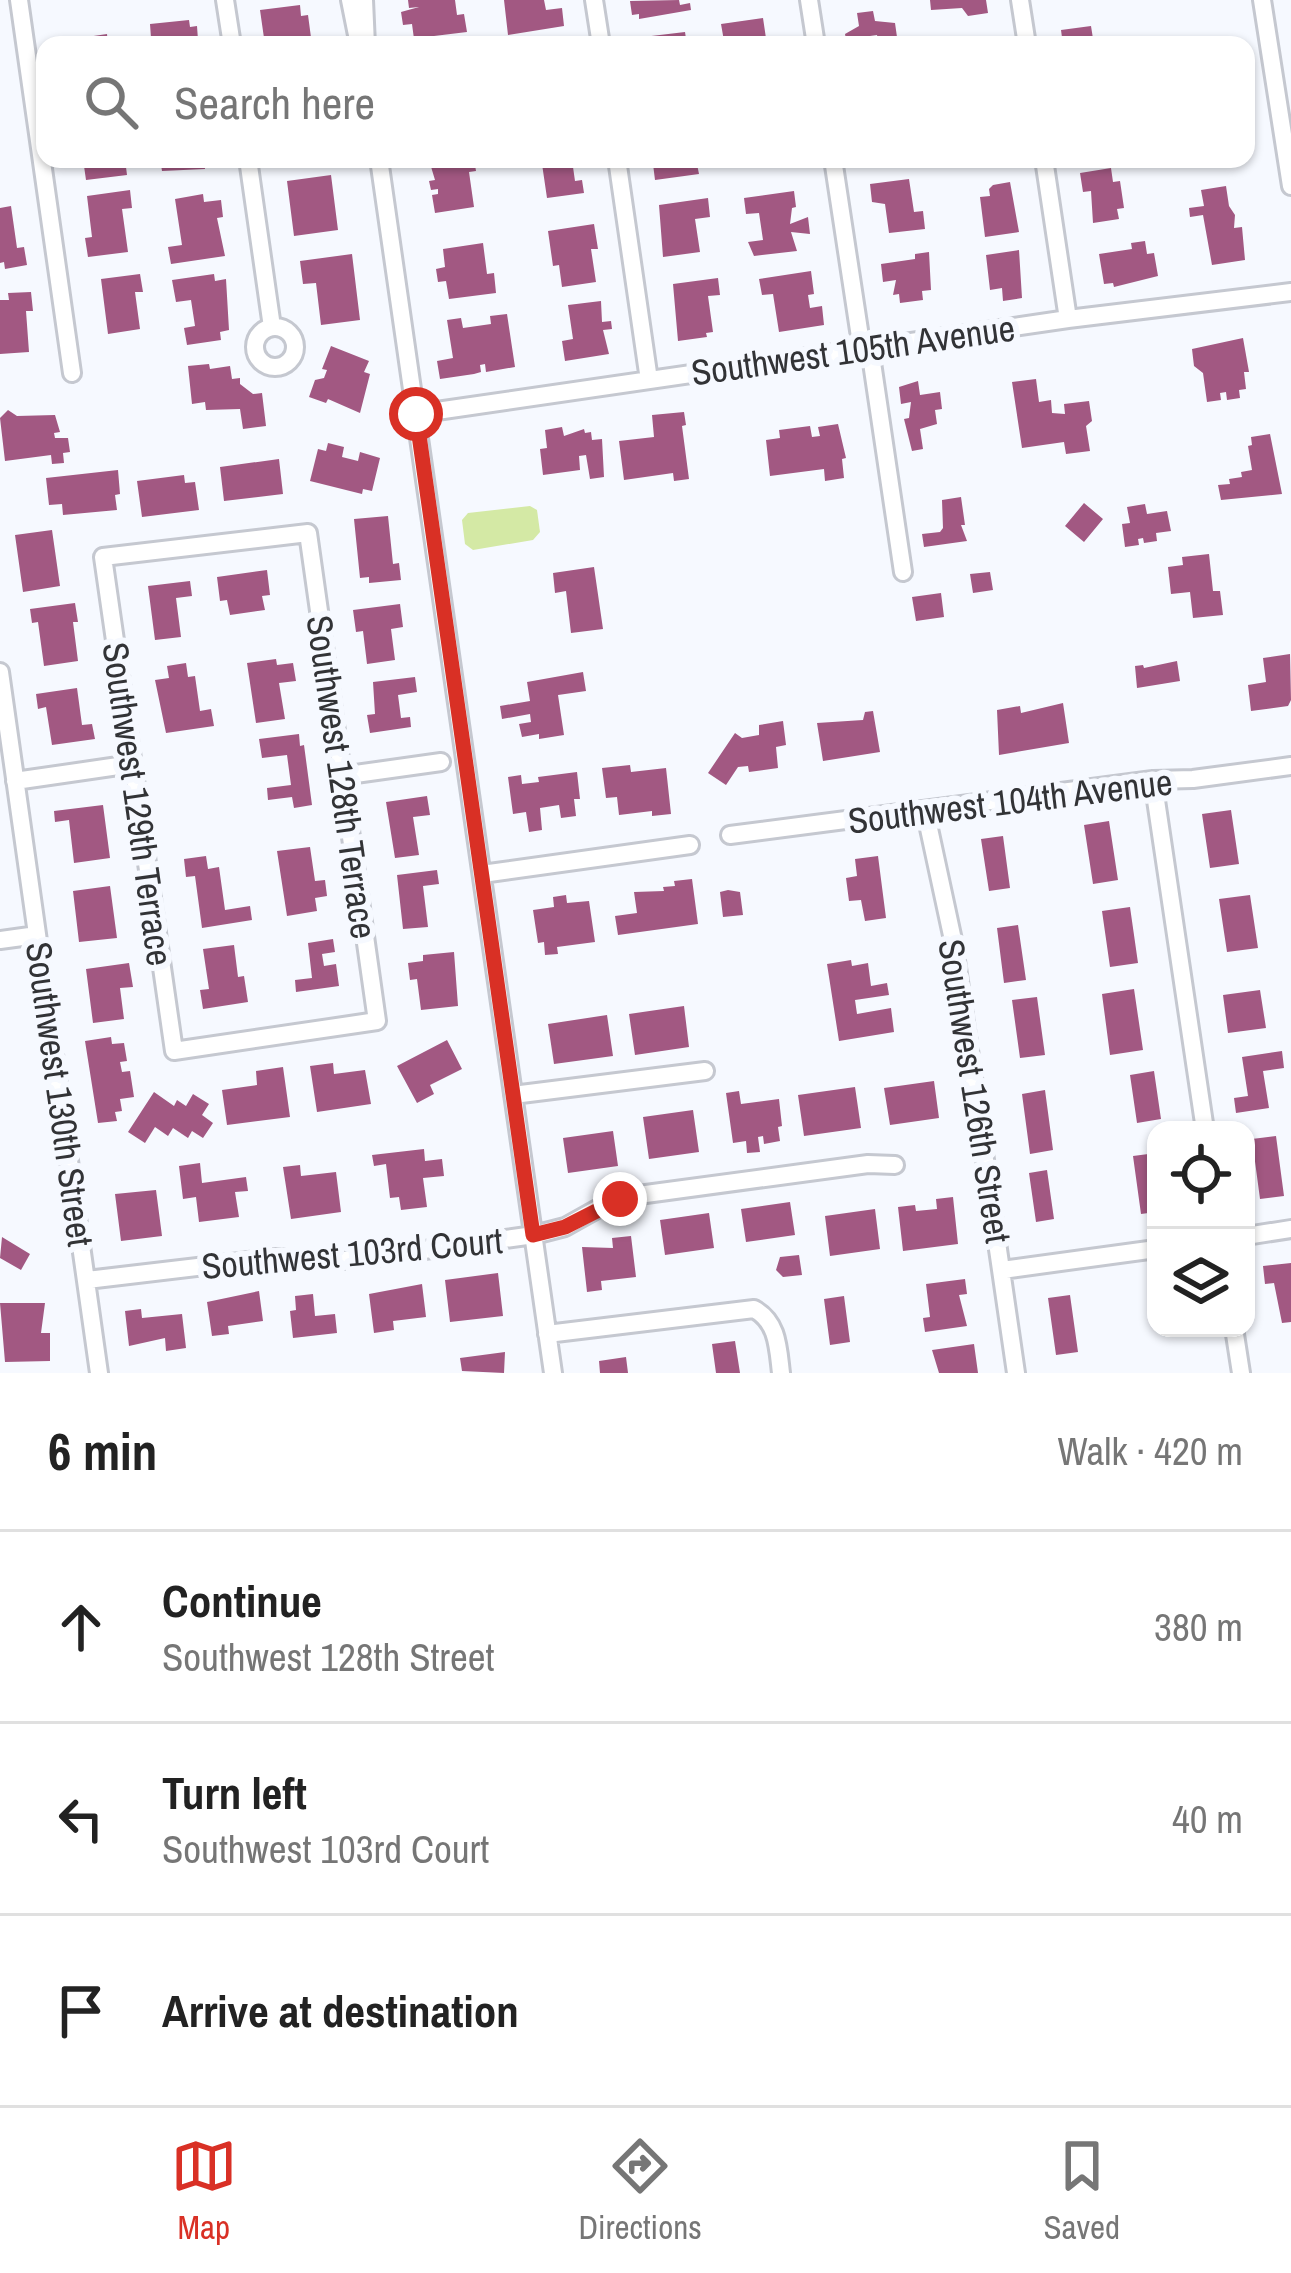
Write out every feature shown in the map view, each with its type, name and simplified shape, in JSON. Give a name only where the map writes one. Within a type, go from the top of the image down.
[{"type":"street","points":[[19,0],[36,120]]},
{"type":"street","points":[[225,0],[231,36]]},
{"type":"street","points":[[350,0],[360,36]]},
{"type":"street","points":[[363,36],[364,0]]},
{"type":"street","points":[[595,0],[600,36]]},
{"type":"street","points":[[809,0],[814,36]]},
{"type":"street","points":[[1020,0],[1026,36]]},
{"type":"street","points":[[1262,0],[1291,186]]},
{"type":"street","points":[[43,168],[72,373]]},
{"type":"street","points":[[249,168],[272,327]]},
{"type":"street","points":[[381,168],[553,1373]]},
{"type":"street","points":[[618,168],[649,380]]},
{"type":"street","points":[[835,168],[903,572]]},
{"type":"street","points":[[1045,168],[1068,319]]},
{"type":"street","name":"Southwest 105th Avenue","points":[[416,414],[1068,319],[1291,292]]},
{"type":"street","name":"Southwest 128th Terrace","points":[[103,556],[308,532],[377,1021]]},
{"type":"street","name":"Southwest 129th Terrace","points":[[103,556],[174,1051],[377,1021]]},
{"type":"street","name":"Southwest 130th Street","points":[[0,672],[99,1373]]},
{"type":"street","points":[[341,776],[441,762]]},
{"type":"street","points":[[15,781],[132,764]]},
{"type":"street","name":"Southwest 104th Avenue","points":[[730,835],[1291,766]]},
{"type":"street","points":[[1153,780],[1203,1121]]},
{"type":"street","name":"Southwest 126th Street","points":[[925,810],[953,940],[1016,1373]]},
{"type":"street","points":[[482,874],[690,845]]},
{"type":"street","points":[[0,940],[37,935]]},
{"type":"street","points":[[513,1095],[705,1071]]},
{"type":"street","name":"Southwest 103rd Court","points":[[87,1280],[273,1258],[351,1260],[533,1235],[565,1227],[631,1196],[868,1163],[895,1165]]},
{"type":"street","points":[[1255,1235],[1291,1229]]},
{"type":"street","points":[[1002,1270],[1147,1250]]},
{"type":"street","points":[[547,1334],[735,1309],[761,1312],[775,1333],[781,1373]]},
{"type":"street","points":[[1235,1337],[1240,1373]]},
{"type":"green space","points":[[530,506],[537,510],[540,532],[533,540],[473,550],[465,544],[462,520],[468,513]]},
{"type":"building","points":[[408,0],[455,0],[467,32],[414,36],[412,24],[403,25],[401,12],[419,7],[409,8]]},
{"type":"building","points":[[504,0],[544,0],[546,10],[562,8],[564,26],[508,35]]},
{"type":"building","points":[[679,0],[680,5],[690,3],[691,10],[639,19],[639,14],[632,15],[630,1]]},
{"type":"building","points":[[930,0],[986,0],[988,13],[968,16],[962,8],[931,10]]},
{"type":"building","points":[[300,5],[301,16],[308,15],[311,36],[264,36],[260,10]]},
{"type":"building","points":[[873,11],[875,21],[895,23],[897,36],[845,36],[859,26],[857,13]]},
{"type":"building","points":[[763,18],[766,36],[723,36],[721,24]]},
{"type":"building","points":[[189,20],[190,27],[197,26],[198,36],[151,36],[150,24]]},
{"type":"building","points":[[1091,26],[1093,36],[1062,36],[1061,30]]},
{"type":"building","points":[[84,168],[126,168],[127,175],[86,180]]},
{"type":"building","points":[[431,168],[476,168],[469,172],[474,207],[435,213],[432,195],[438,189],[431,190],[429,181],[435,180]]},
{"type":"building","points":[[543,168],[573,168],[584,193],[547,198]]},
{"type":"building","points":[[654,168],[698,168],[699,174],[655,180]]},
{"type":"building","points":[[1111,168],[1113,182],[1120,181],[1124,208],[1117,209],[1119,219],[1093,223],[1091,191],[1083,192],[1080,173]]},
{"type":"building","points":[[331,175],[338,230],[294,236],[287,181]]},
{"type":"building","points":[[909,179],[914,212],[923,211],[925,229],[889,233],[885,204],[872,202],[870,184]]},
{"type":"building","points":[[1010,182],[1019,232],[985,237],[980,197],[990,196],[993,185]]},
{"type":"building","points":[[1226,186],[1234,228],[1242,227],[1245,260],[1212,265],[1203,215],[1190,217],[1189,208],[1204,206],[1201,190]]},
{"type":"building","points":[[130,190],[132,208],[122,209],[128,252],[88,257],[85,238],[92,237],[87,196]]},
{"type":"building","points":[[794,191],[796,207],[790,224],[808,217],[810,234],[791,232],[797,251],[754,256],[748,242],[763,240],[759,213],[746,214],[744,198]]},
{"type":"building","points":[[203,194],[204,202],[221,200],[223,217],[217,218],[225,256],[171,264],[168,247],[182,245],[175,199]]},
{"type":"building","points":[[708,198],[710,217],[695,219],[700,252],[663,257],[659,205]]},
{"type":"building","points":[[11,206],[17,248],[24,247],[27,265],[5,269],[4,262],[0,263],[0,208]]},
{"type":"building","points":[[594,224],[598,249],[591,249],[596,282],[562,287],[559,265],[553,266],[548,231]]},
{"type":"building","points":[[1145,241],[1147,254],[1154,253],[1158,276],[1114,287],[1104,284],[1099,254],[1132,249],[1131,243]]},
{"type":"building","points":[[483,243],[487,274],[494,273],[496,293],[449,299],[446,281],[438,282],[436,269],[445,267],[443,249]]},
{"type":"building","points":[[1019,250],[1022,298],[1003,301],[1002,288],[990,290],[986,255]]},
{"type":"building","points":[[929,252],[931,290],[922,291],[923,300],[900,303],[899,294],[893,295],[896,280],[883,282],[881,264]]},
{"type":"building","points":[[352,254],[360,320],[321,325],[316,283],[303,284],[300,261]]},
{"type":"building","points":[[811,271],[814,294],[808,295],[810,308],[822,306],[824,325],[779,332],[773,294],[762,295],[759,279]]},
{"type":"building","points":[[140,274],[143,292],[135,292],[140,329],[108,334],[101,279]]},
{"type":"building","points":[[214,274],[215,281],[226,279],[229,330],[220,332],[221,340],[187,345],[184,328],[195,326],[191,300],[176,302],[172,280]]},
{"type":"building","points":[[718,278],[720,295],[708,296],[713,332],[678,341],[673,284]]},
{"type":"building","points":[[31,292],[33,311],[26,311],[29,352],[0,354],[0,300],[9,300],[8,293]]},
{"type":"building","points":[[601,301],[602,322],[611,321],[612,329],[603,330],[609,354],[565,361],[562,341],[573,339],[568,305]]},
{"type":"building","points":[[507,314],[515,367],[486,372],[485,364],[480,365],[481,372],[440,379],[437,361],[453,358],[447,320],[461,318],[463,328],[491,324],[490,316]]},
{"type":"building","points":[[1243,338],[1249,372],[1244,372],[1246,389],[1239,390],[1240,398],[1227,400],[1226,392],[1220,393],[1221,400],[1207,402],[1203,373],[1194,366],[1192,349]]},
{"type":"building","points":[[331,346],[369,361],[360,413],[328,399],[326,403],[309,397],[315,380],[324,378],[327,370],[322,369]]},
{"type":"building","points":[[209,364],[210,369],[230,366],[232,379],[240,378],[240,384],[253,394],[262,393],[266,426],[243,429],[240,409],[206,410],[205,402],[192,404],[188,366]]},
{"type":"building","points":[[1036,379],[1039,402],[1051,400],[1052,413],[1065,414],[1064,404],[1089,401],[1090,451],[1066,454],[1064,442],[1022,448],[1012,382]]},
{"type":"building","points":[[918,381],[920,395],[940,392],[942,409],[935,410],[937,424],[920,429],[923,449],[912,451],[904,419],[909,418],[911,402],[901,404],[899,387]]},
{"type":"building","points":[[8,410],[17,416],[55,415],[60,432],[54,433],[55,438],[68,438],[70,452],[63,453],[64,463],[52,464],[51,455],[5,461],[0,418]]},
{"type":"building","points":[[684,412],[689,479],[674,481],[673,473],[624,480],[619,441],[654,437],[652,415]]},
{"type":"building","points":[[838,424],[846,458],[842,459],[844,478],[825,481],[824,469],[770,476],[766,440],[780,438],[779,430],[810,426],[812,437],[820,436],[818,427]]},
{"type":"building","points":[[562,427],[564,436],[584,429],[591,432],[592,440],[602,439],[604,477],[590,479],[586,455],[579,456],[580,470],[543,475],[540,449],[547,448],[545,430]]},
{"type":"building","points":[[1270,434],[1282,494],[1221,500],[1218,485],[1230,484],[1229,479],[1252,470],[1251,437]]},
{"type":"building","points":[[328,443],[344,447],[342,457],[358,461],[360,452],[380,458],[372,491],[363,489],[362,494],[310,481],[318,449],[326,451]]},
{"type":"building","points":[[279,459],[283,494],[224,501],[220,467]]},
{"type":"building","points":[[118,470],[117,510],[63,515],[62,504],[49,505],[46,478]]},
{"type":"building","points":[[184,475],[185,483],[195,482],[199,510],[142,517],[137,481]]},
{"type":"building","points":[[961,497],[965,525],[961,525],[967,541],[924,547],[922,534],[943,528],[942,500]]},
{"type":"building","points":[[1084,503],[1103,519],[1084,542],[1065,526]]},
{"type":"building","points":[[1145,504],[1147,514],[1167,511],[1171,531],[1156,533],[1157,541],[1144,543],[1143,538],[1138,539],[1139,545],[1125,547],[1122,524],[1130,523],[1127,507]]},
{"type":"building","points":[[388,516],[393,564],[399,563],[401,580],[369,583],[369,577],[360,578],[354,519]]},
{"type":"building","points":[[52,530],[60,586],[23,592],[15,535]]},
{"type":"building","points":[[1209,554],[1213,591],[1220,591],[1223,615],[1193,618],[1190,592],[1171,594],[1168,567],[1183,565],[1182,557]]},
{"type":"building","points":[[594,567],[603,629],[571,633],[566,591],[555,593],[553,573]]},
{"type":"building","points":[[267,570],[270,595],[262,596],[265,610],[230,615],[227,600],[220,601],[217,577]]},
{"type":"building","points":[[990,572],[993,590],[973,593],[970,574]]},
{"type":"building","points":[[190,581],[192,596],[176,598],[181,637],[155,640],[148,586]]},
{"type":"building","points":[[941,593],[944,617],[916,621],[912,597]]},
{"type":"building","points":[[75,603],[78,661],[44,666],[38,622],[32,623],[30,609]]},
{"type":"building","points":[[400,604],[403,627],[391,629],[395,660],[367,664],[363,631],[356,632],[353,610]]},
{"type":"building","points":[[1290,654],[1288,706],[1251,711],[1248,685],[1266,682],[1263,658]]},
{"type":"building","points":[[276,659],[277,665],[293,663],[296,681],[279,683],[285,719],[256,723],[247,663]]},
{"type":"building","points":[[1177,661],[1180,681],[1137,688],[1135,666]]},
{"type":"building","points":[[186,663],[188,677],[195,676],[200,711],[211,709],[214,726],[166,733],[155,680],[169,678],[167,666]]},
{"type":"building","points":[[583,672],[586,691],[558,695],[564,735],[522,737],[519,724],[531,722],[530,714],[502,719],[500,706],[530,701],[527,682]]},
{"type":"building","points":[[415,677],[417,692],[398,695],[401,718],[410,717],[411,727],[370,733],[367,715],[375,714],[373,682]]},
{"type":"building","points":[[77,688],[82,725],[92,724],[95,739],[52,745],[46,707],[38,709],[36,694]]},
{"type":"building","points":[[1063,703],[1069,743],[999,755],[997,710],[1020,706],[1021,713]]},
{"type":"building","points":[[873,711],[880,752],[823,761],[817,723],[863,720],[865,712]]},
{"type":"building","points":[[783,721],[786,745],[776,747],[778,768],[749,772],[748,766],[738,767],[726,785],[708,773],[735,733],[742,738],[759,735],[759,725]]},
{"type":"building","points":[[299,734],[312,805],[294,808],[292,797],[268,800],[267,788],[291,785],[287,755],[262,758],[259,739]]},
{"type":"building","points":[[630,765],[631,772],[666,768],[671,814],[619,815],[617,797],[606,798],[602,768]]},
{"type":"building","points":[[577,772],[580,799],[574,799],[576,816],[561,818],[559,805],[540,808],[542,830],[529,832],[526,812],[513,814],[508,777],[521,775],[522,784]]},
{"type":"building","points":[[427,796],[430,815],[413,817],[419,855],[395,858],[386,802]]},
{"type":"building","points":[[103,805],[110,858],[74,863],[69,820],[55,822],[54,811]]},
{"type":"building","points":[[1231,810],[1239,864],[1210,868],[1202,814]]},
{"type":"building","points":[[1109,821],[1118,880],[1093,884],[1084,825]]},
{"type":"building","points":[[1003,836],[1010,888],[989,891],[981,839]]},
{"type":"building","points":[[310,847],[315,881],[325,880],[327,896],[315,898],[317,911],[287,916],[277,851]]},
{"type":"building","points":[[206,856],[208,869],[219,867],[225,910],[250,906],[252,920],[202,928],[195,876],[186,877],[184,859]]},
{"type":"building","points":[[878,856],[886,918],[865,921],[861,900],[849,901],[846,878],[857,876],[855,859]]},
{"type":"building","points":[[437,870],[439,884],[423,886],[428,927],[403,929],[397,875]]},
{"type":"building","points":[[692,879],[698,924],[618,935],[615,916],[637,913],[634,892],[664,891],[663,887],[675,886],[674,881]]},
{"type":"building","points":[[110,886],[117,938],[79,942],[73,891]]},
{"type":"building","points":[[720,892],[740,892],[743,915],[723,917]]},
{"type":"building","points":[[566,895],[567,903],[589,901],[595,942],[557,947],[558,954],[545,955],[544,942],[538,943],[533,910],[554,907],[553,897]]},
{"type":"building","points":[[1250,895],[1258,948],[1227,952],[1219,899]]},
{"type":"building","points":[[1130,907],[1138,963],[1110,967],[1102,911]]},
{"type":"building","points":[[1018,925],[1026,980],[1004,983],[997,928]]},
{"type":"building","points":[[333,939],[335,952],[322,954],[324,966],[336,964],[339,986],[296,992],[295,980],[312,978],[308,943]]},
{"type":"building","points":[[234,945],[238,977],[244,976],[248,1002],[203,1009],[200,990],[209,989],[203,949]]},
{"type":"building","points":[[454,952],[458,1006],[421,1010],[417,979],[410,980],[408,963],[423,961],[423,955]]},
{"type":"building","points":[[851,960],[852,966],[868,963],[871,986],[887,983],[889,995],[855,1000],[857,1014],[891,1008],[894,1032],[839,1041],[827,964]]},
{"type":"building","points":[[129,963],[133,987],[120,988],[124,1019],[93,1023],[86,969]]},
{"type":"building","points":[[1134,989],[1143,1050],[1110,1055],[1102,994]]},
{"type":"building","points":[[1260,990],[1266,1028],[1228,1033],[1223,995]]},
{"type":"building","points":[[1037,997],[1045,1055],[1020,1058],[1012,1000]]},
{"type":"building","points":[[684,1006],[689,1047],[635,1055],[629,1014]]},
{"type":"building","points":[[607,1015],[613,1056],[554,1064],[548,1024]]},
{"type":"building","points":[[111,1037],[112,1044],[124,1043],[127,1061],[120,1062],[122,1072],[130,1071],[134,1097],[120,1099],[122,1111],[115,1112],[117,1121],[98,1123],[85,1041]]},
{"type":"building","points":[[447,1040],[462,1069],[430,1085],[434,1094],[417,1103],[397,1066]]},
{"type":"building","points":[[1282,1051],[1284,1068],[1263,1071],[1269,1108],[1236,1113],[1234,1098],[1248,1096],[1242,1057]]},
{"type":"building","points":[[333,1063],[334,1074],[365,1070],[371,1104],[317,1112],[310,1066]]},
{"type":"building","points":[[283,1067],[290,1117],[227,1125],[222,1090],[257,1085],[256,1071]]},
{"type":"building","points":[[1154,1071],[1161,1119],[1137,1123],[1130,1075]]},
{"type":"building","points":[[934,1081],[939,1118],[890,1125],[884,1088]]},
{"type":"building","points":[[855,1087],[861,1128],[804,1136],[798,1095]]},
{"type":"building","points":[[1045,1090],[1053,1150],[1030,1154],[1022,1094]]},
{"type":"building","points":[[739,1091],[741,1104],[779,1099],[780,1141],[764,1144],[763,1136],[758,1137],[760,1152],[747,1153],[746,1141],[733,1143],[726,1093]]},
{"type":"building","points":[[154,1092],[174,1106],[177,1100],[186,1106],[193,1094],[209,1104],[202,1115],[213,1123],[203,1138],[192,1131],[188,1138],[173,1128],[168,1136],[155,1127],[145,1143],[128,1132]]},
{"type":"building","points":[[693,1110],[699,1152],[649,1159],[643,1117]]},
{"type":"building","points":[[613,1131],[618,1166],[568,1173],[563,1138]]},
{"type":"building","points":[[1276,1136],[1284,1196],[1260,1199],[1255,1139]]},
{"type":"building","points":[[424,1149],[425,1161],[442,1159],[444,1176],[423,1178],[427,1207],[401,1210],[399,1197],[390,1198],[386,1164],[374,1166],[372,1155]]},
{"type":"building","points":[[1147,1154],[1147,1213],[1141,1214],[1133,1156]]},
{"type":"building","points":[[200,1163],[202,1183],[246,1177],[248,1191],[235,1192],[239,1217],[199,1222],[196,1197],[183,1199],[179,1166]]},
{"type":"building","points":[[300,1165],[301,1176],[336,1172],[341,1212],[291,1219],[283,1167]]},
{"type":"building","points":[[1047,1170],[1054,1219],[1036,1222],[1029,1173]]},
{"type":"building","points":[[156,1190],[162,1236],[121,1241],[115,1194]]},
{"type":"building","points":[[953,1197],[958,1244],[903,1251],[898,1207],[937,1209],[936,1199]]},
{"type":"building","points":[[790,1202],[795,1235],[746,1242],[741,1209]]},
{"type":"building","points":[[875,1209],[880,1249],[830,1256],[825,1216]]},
{"type":"building","points":[[709,1213],[714,1248],[665,1255],[660,1220]]},
{"type":"building","points":[[631,1236],[636,1277],[601,1281],[602,1290],[587,1292],[582,1247],[613,1248],[612,1238]]},
{"type":"building","points":[[2,1237],[30,1254],[21,1270],[0,1258]]},
{"type":"building","points":[[799,1255],[802,1275],[783,1277],[776,1270],[780,1257]]},
{"type":"building","points":[[1291,1263],[1291,1322],[1282,1323],[1274,1283],[1265,1284],[1263,1266]]},
{"type":"building","points":[[498,1273],[503,1316],[450,1322],[445,1280]]},
{"type":"building","points":[[965,1279],[967,1294],[959,1295],[967,1326],[925,1332],[923,1318],[930,1317],[926,1284]]},
{"type":"building","points":[[422,1284],[426,1317],[393,1321],[394,1330],[374,1333],[369,1294]]},
{"type":"building","points":[[259,1291],[263,1321],[228,1326],[229,1334],[212,1336],[207,1302]]},
{"type":"building","points":[[313,1294],[315,1316],[335,1314],[337,1333],[293,1338],[290,1311],[296,1310],[295,1296]]},
{"type":"building","points":[[1070,1295],[1078,1352],[1056,1355],[1048,1298]]},
{"type":"building","points":[[844,1296],[850,1342],[830,1345],[824,1299]]},
{"type":"building","points":[[0,1303],[45,1303],[41,1333],[50,1333],[50,1361],[5,1362]]},
{"type":"building","points":[[141,1309],[142,1318],[182,1314],[186,1348],[166,1351],[165,1338],[129,1346],[125,1311]]},
{"type":"building","points":[[735,1341],[740,1373],[716,1373],[712,1344]]},
{"type":"building","points":[[974,1344],[978,1373],[939,1373],[932,1350]]},
{"type":"building","points":[[505,1352],[504,1373],[462,1371],[460,1358]]},
{"type":"building","points":[[626,1357],[628,1373],[600,1373],[599,1361]]},
{"type":"route","points":[[416,414],[533,1235],[565,1227],[620,1199]]}]
